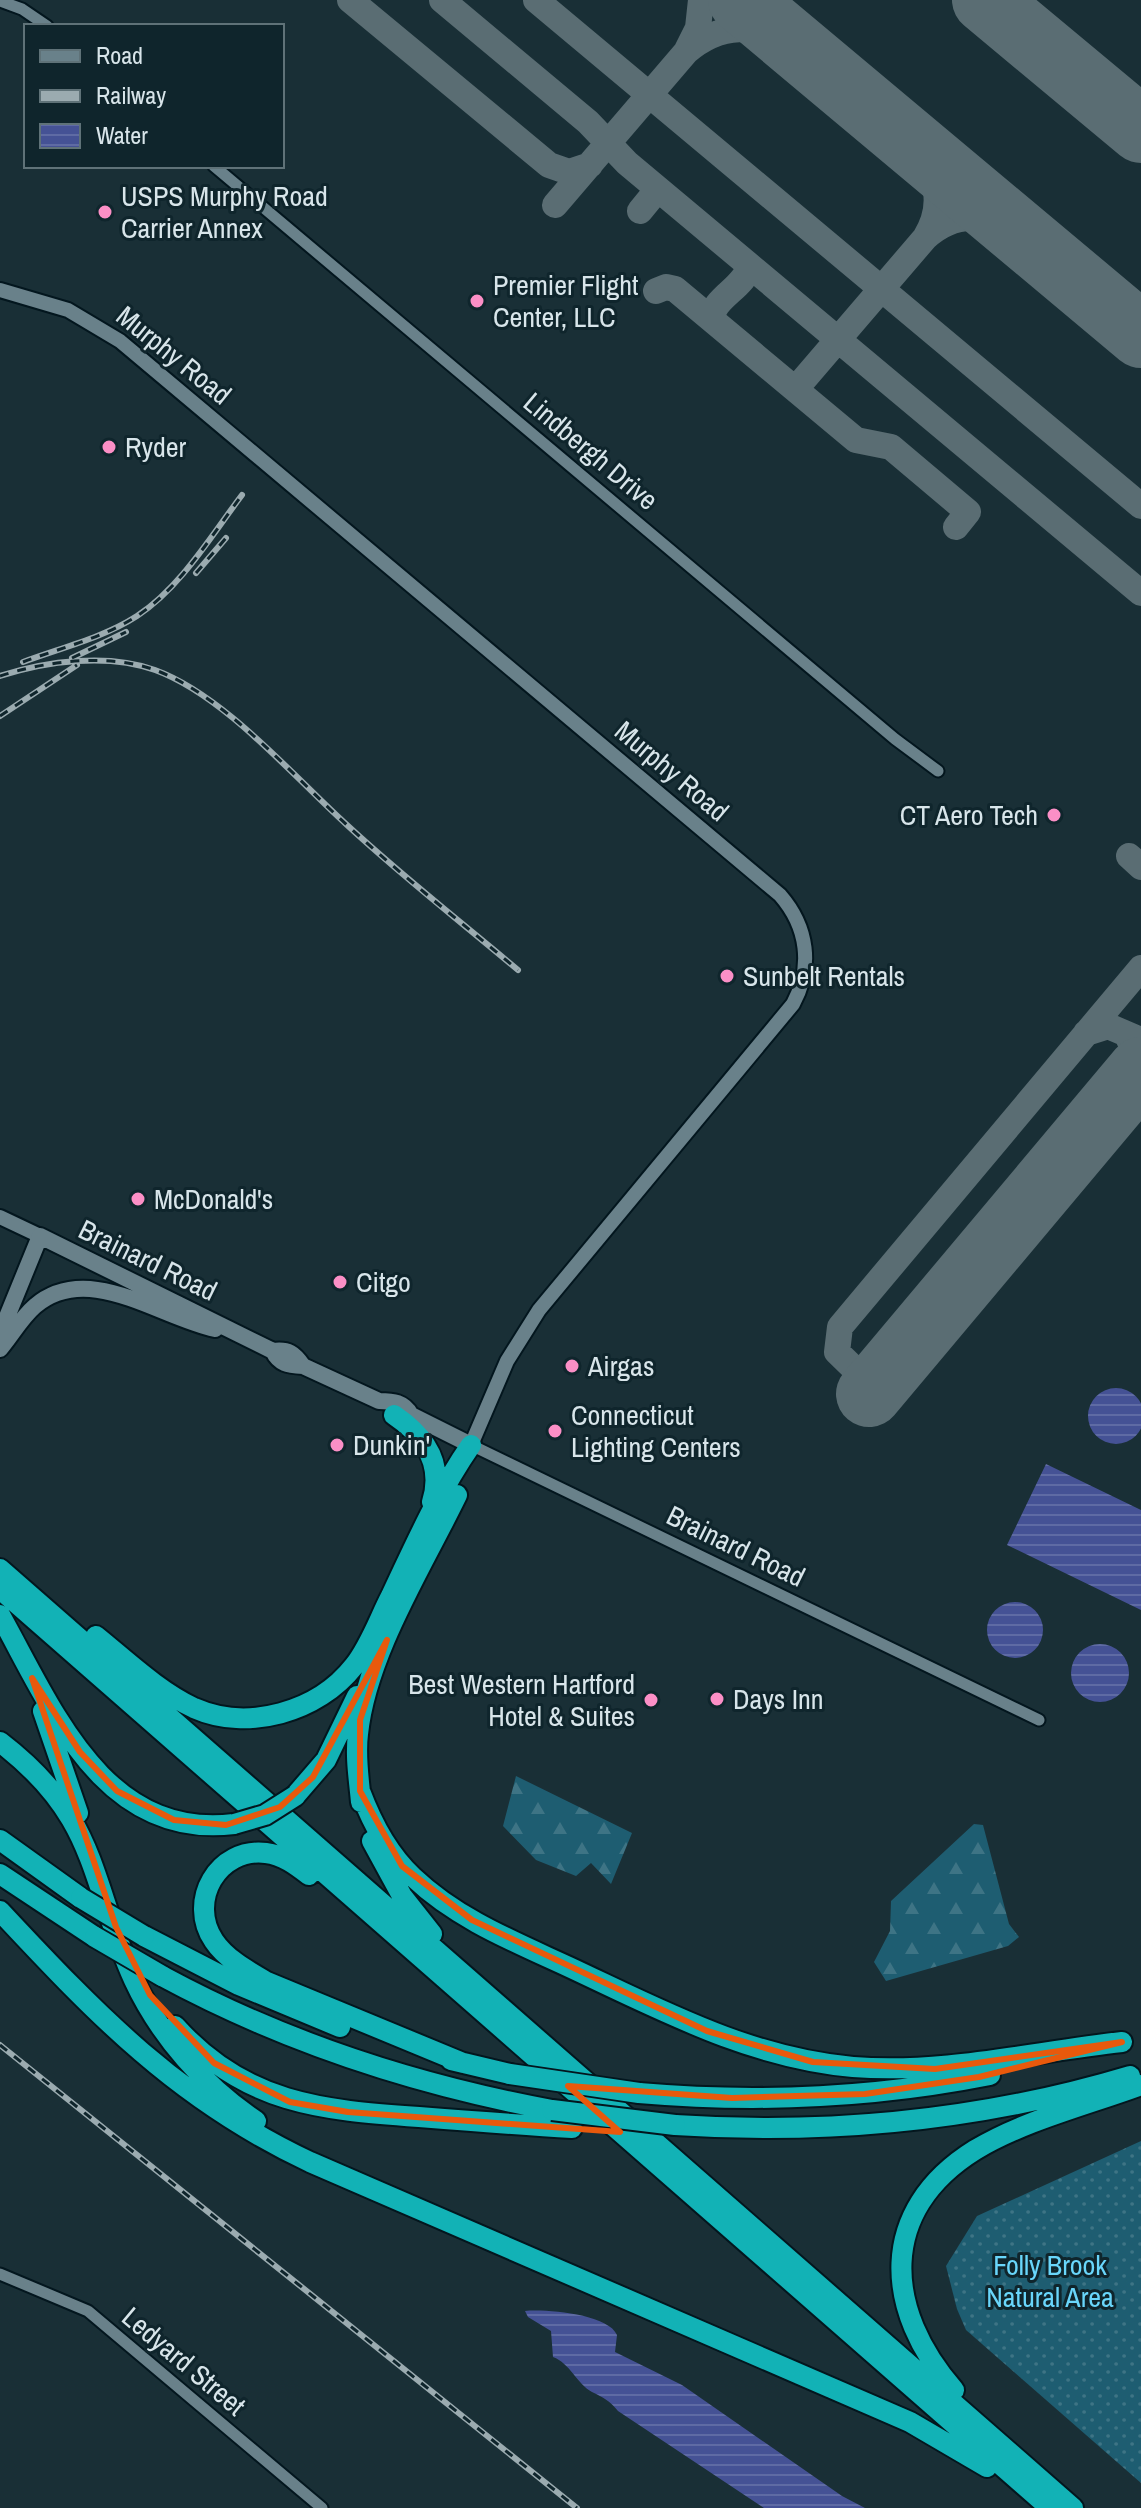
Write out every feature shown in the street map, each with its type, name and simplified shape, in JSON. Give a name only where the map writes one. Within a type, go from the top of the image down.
[{"type":"highway","points":[[395,1410],[426,1444],[435,1464],[436,1487],[425,1525]]},
{"type":"highway","points":[[0,1557],[175,1698],[212,1714],[262,1717],[310,1702],[352,1668],[425,1525],[471,1445]]},
{"type":"highway","points":[[0,1615],[32,1678],[80,1752],[117,1791],[145,1809],[198,1825],[234,1824],[272,1811],[295,1796],[326,1760],[466,1476],[471,1445]]},
{"type":"highway","points":[[0,1569],[1050,2508]]},
{"type":"highway","points":[[0,1589],[1073,2508]]},
{"type":"highway","points":[[387,1640],[360,1720],[357,1755],[360,1791],[371,1839],[402,1896],[425,1926],[473,1973],[496,2013]]},
{"type":"highway","points":[[32,1678],[87,1848],[135,1982],[179,2050],[217,2091],[290,2144],[411,2205]]},
{"type":"highway","points":[[0,1742],[48,1783],[67,1808],[87,1848]]},
{"type":"highway","points":[[360,1791],[391,1851],[415,1879],[451,1908],[498,1934],[734,2042],[831,2065],[910,2070],[960,2066],[1044,2050],[1132,2039]]},
{"type":"highway","points":[[0,1840],[81,1898],[144,1936],[239,1985],[308,2015],[463,2063],[510,2074],[639,2093],[773,2098],[884,2092],[1005,2072],[1132,2039]]},
{"type":"highway","points":[[463,2063],[282,1989],[237,1963],[214,1941],[205,1923],[205,1895],[214,1876],[239,1856],[257,1852],[283,1857],[353,1909],[456,1995],[496,2013]]},
{"type":"highway","points":[[0,1874],[95,1937],[162,1976],[257,2023],[353,2060],[444,2087],[552,2110],[680,2129]]},
{"type":"highway","points":[[0,1911],[114,2031],[182,2086],[275,2145],[910,2422],[971,2456],[1037,2508]]},
{"type":"highway","points":[[116,1927],[150,1995],[178,2030],[214,2063],[268,2093],[297,2104],[348,2112],[572,2128],[828,2127],[939,2117],[1036,2101],[1141,2073]]},
{"type":"highway","points":[[1037,2476],[1017,2448],[956,2392],[923,2347],[902,2285],[900,2259],[903,2237],[924,2198],[972,2152],[1009,2134],[1141,2085]]},
{"type":"main road","name":"Brainard Road","points":[[40,1236],[273,1351],[277,1360],[303,1366],[471,1445]]},
{"type":"main road","points":[[0,1334],[40,1236]]},
{"type":"main road","points":[[0,1349],[36,1305],[60,1292],[80,1288],[108,1291],[187,1323],[241,1335]]},
{"type":"street","points":[[0,1],[22,9],[44,24]]},
{"type":"street","name":"Lindbergh Drive","points":[[216,168],[895,739],[938,771]]},
{"type":"street","name":"Murphy Road","points":[[0,290],[68,310],[120,341],[780,895],[798,922],[804,942],[805,970],[793,1004],[529,1324],[503,1369],[471,1445]]},
{"type":"street","name":"Brainard Road","points":[[0,1217],[40,1236]]},
{"type":"street","name":"Brainard Road","points":[[471,1445],[1039,1720]]},
{"type":"street","name":"Ledyard Street","points":[[0,2274],[88,2311],[322,2508]]},
{"type":"highlighted area","points":[[387,1640],[360,1720],[360,1791],[402,1866],[472,1920],[707,2031],[813,2062],[935,2069],[1122,2042],[979,2077],[865,2094],[732,2098],[568,2086],[620,2132],[348,2112],[290,2102],[214,2063],[150,1995],[116,1927],[32,1678],[80,1752],[117,1791],[174,1820],[226,1825],[280,1807],[313,1777]]},
{"type":"green space","points":[[516,1776],[632,1833],[611,1884],[591,1863],[576,1876],[536,1860],[503,1826]]},
{"type":"green space","points":[[974,1824],[983,1825],[1009,1924],[1019,1937],[1008,1946],[886,1981],[874,1962],[890,1931],[891,1901]]},
{"type":"green space","name":"Folly Brook Natural Area","points":[[1141,2141],[1141,2483],[966,2330],[946,2266],[977,2216]]},
{"type":"water","points":[[1116,1388],[1136,1396],[1142,1405],[1142,1427],[1136,1436],[1116,1444],[1096,1436],[1088,1416],[1096,1396]]},
{"type":"water","points":[[1046,1464],[1141,1510],[1141,1610],[1007,1545]]},
{"type":"water","points":[[1015,1602],[1035,1610],[1043,1630],[1035,1650],[1015,1658],[995,1650],[987,1630],[995,1610]]},
{"type":"water","points":[[1100,1644],[1121,1652],[1129,1673],[1121,1694],[1100,1702],[1079,1694],[1071,1673],[1079,1652]]},
{"type":"water","points":[[525,2311],[561,2312],[602,2322],[617,2335],[615,2352],[682,2385],[842,2496],[865,2508],[764,2508],[587,2388],[553,2357],[551,2331],[528,2317]]},
{"type":"taxiway","points":[[350,0],[549,165],[569,172],[590,165]]},
{"type":"taxiway","points":[[442,0],[588,122],[627,163],[1141,593]]},
{"type":"taxiway","points":[[536,0],[1141,506]]},
{"type":"taxiway","points":[[555,205],[686,52],[698,28],[701,0]]},
{"type":"taxiway","points":[[686,52],[712,35],[739,29],[766,33],[795,45]]},
{"type":"taxiway","points":[[916,146],[929,169],[936,191],[935,214],[925,238]]},
{"type":"taxiway","points":[[640,211],[658,189]]},
{"type":"taxiway","points":[[799,385],[936,229],[960,219],[972,218],[996,222],[1021,234]]},
{"type":"taxiway","points":[[712,320],[717,305],[742,280],[749,265]]},
{"type":"taxiway","points":[[656,291],[666,287],[675,289],[856,440],[891,447],[968,512],[956,527]]},
{"type":"taxiway","points":[[1129,856],[1141,867]]},
{"type":"taxiway","points":[[874,1388],[837,1352],[840,1327],[1141,968]]},
{"type":"taxiway","points":[[1086,1033],[1108,1026],[1141,1040]]},
{"type":"taxiway","points":[[1127,1035],[1136,1055],[1130,1084]]},
{"type":"runway","points":[[741,0],[1141,335]]},
{"type":"runway","points":[[985,0],[1141,130]]},
{"type":"runway","points":[[869,1394],[1141,1070]]},
{"type":"railway","points":[[23,662],[110,630],[153,604],[181,576],[242,495]]},
{"type":"railway","points":[[196,573],[226,538]]},
{"type":"railway","points":[[72,658],[126,632]]},
{"type":"railway","points":[[0,676],[37,666],[97,660],[137,665],[181,682],[207,698],[257,738],[368,844],[518,970]]},
{"type":"railway","points":[[0,716],[77,665]]},
{"type":"railway","points":[[0,2045],[577,2508]]},
{"type":"place","name":"USPS Murphy Road Carrier Annex","points":[[105,212]]},
{"type":"place","name":"Premier Flight Center, LLC","points":[[477,301]]},
{"type":"place","name":"Ryder","points":[[109,447]]},
{"type":"place","name":"CT Aero Tech","points":[[1054,815]]},
{"type":"place","name":"Sunbelt Rentals","points":[[727,976]]},
{"type":"place","name":"McDonald's","points":[[138,1199]]},
{"type":"place","name":"Citgo","points":[[340,1282]]},
{"type":"place","name":"Airgas","points":[[572,1366]]},
{"type":"place","name":"Connecticut Lighting Centers","points":[[555,1431]]},
{"type":"place","name":"Dunkin'","points":[[337,1445]]},
{"type":"place","name":"Days Inn","points":[[717,1699]]},
{"type":"place","name":"Best Western Hartford Hotel & Suites","points":[[651,1700]]}]
